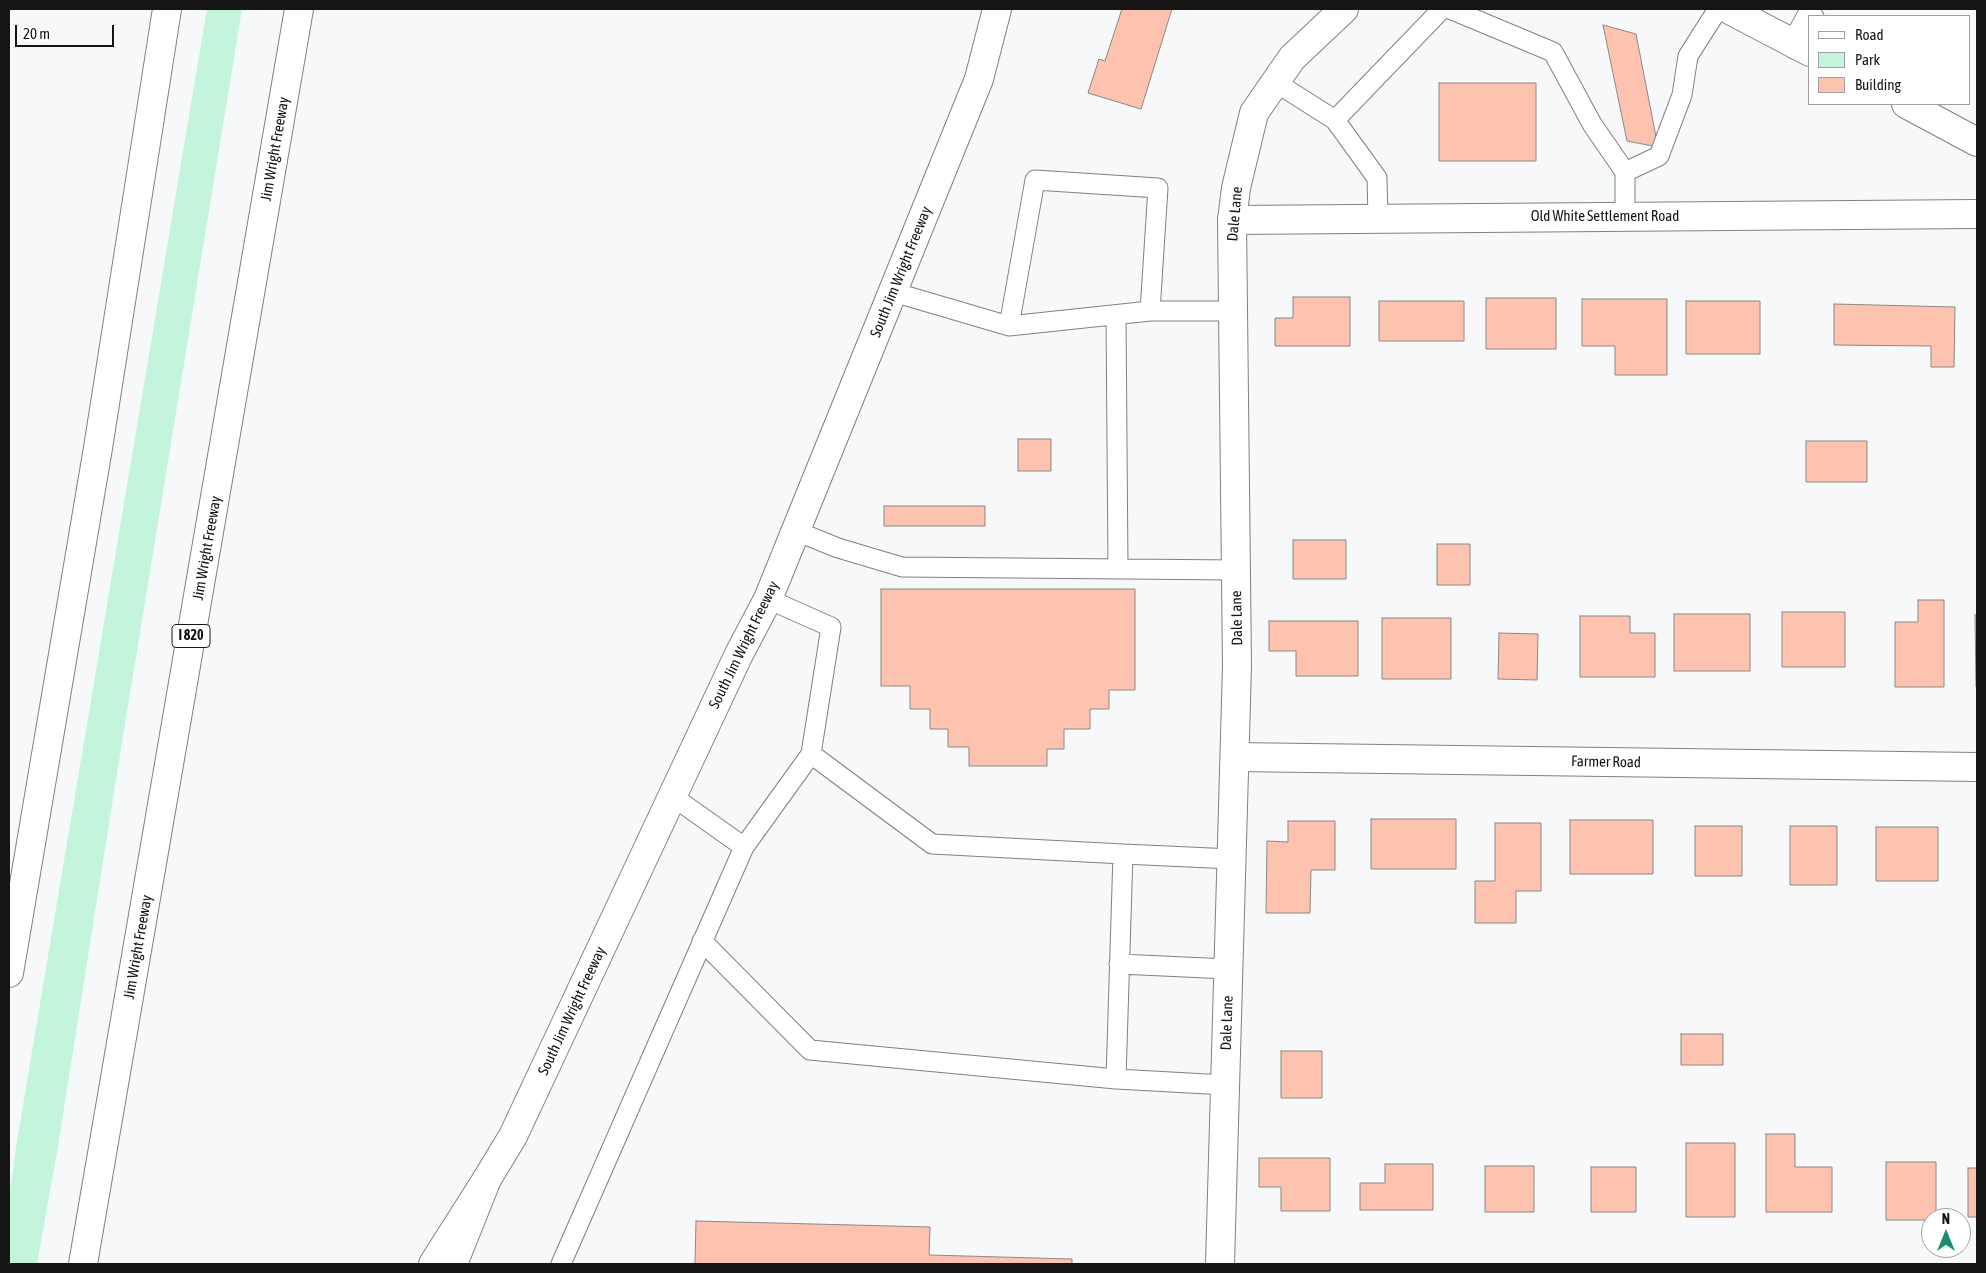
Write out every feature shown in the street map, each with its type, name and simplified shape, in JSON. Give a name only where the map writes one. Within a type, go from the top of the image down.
[{"type":"main road","points":[[9,973],[100,438],[167,9]]},
{"type":"main road","name":"Jim Wright Freeway","points":[[83,1264],[300,9]]},
{"type":"main road","name":"South Jim Wright Freeway","points":[[453,1264],[487,1179],[513,1136],[739,654],[768,599],[979,78],[997,9]]},
{"type":"main road","name":"Dale Lane","points":[[1220,1264],[1237,666],[1232,220],[1236,188],[1254,113],[1292,58],[1344,9]]},
{"type":"main road","points":[[1728,9],[1803,49],[1808,26]]},
{"type":"main road","points":[[1908,105],[1977,142]]},
{"type":"main road","name":"Old White Settlement Road","points":[[1232,220],[1977,214]]},
{"type":"main road","name":"Farmer Road","points":[[1235,757],[1977,766]]},
{"type":"main road","points":[[433,1264],[487,1179]]},
{"type":"lane","points":[[1335,120],[1442,9]]},
{"type":"lane","points":[[1450,9],[1553,52],[1592,124],[1625,172],[1625,216]]},
{"type":"lane","points":[[1625,172],[1659,156],[1682,95],[1688,56],[1718,9]]},
{"type":"lane","points":[[1275,82],[1335,120],[1377,178],[1378,218]]},
{"type":"lane","points":[[1009,326],[1035,180],[1158,188],[1150,311]]},
{"type":"lane","points":[[893,292],[1009,326],[1150,311],[1233,311]]},
{"type":"lane","points":[[1116,315],[1118,568]]},
{"type":"lane","points":[[796,531],[838,548],[902,567],[1236,570]]},
{"type":"lane","points":[[561,1264],[744,847],[811,754],[831,627],[768,599]]},
{"type":"lane","points":[[811,754],[932,844],[1232,859]]},
{"type":"lane","points":[[672,796],[744,847]]},
{"type":"lane","points":[[1116,1079],[1123,854]]},
{"type":"lane","points":[[702,941],[810,1050],[1116,1079],[1225,1085]]},
{"type":"lane","points":[[1120,964],[1228,969]]},
{"type":"green space","points":[[207,9],[242,9],[57,1152],[37,1264],[9,1264],[9,1199],[16,1147]]},
{"type":"building","points":[[1122,9],[1172,9],[1141,109],[1088,93],[1099,59],[1105,61]]},
{"type":"building","points":[[1603,25],[1636,34],[1658,147],[1627,141]]},
{"type":"building","points":[[1439,83],[1536,83],[1536,161],[1439,161]]},
{"type":"building","points":[[1293,297],[1350,297],[1350,346],[1275,346],[1275,318],[1293,318]]},
{"type":"building","points":[[1486,298],[1556,298],[1556,349],[1486,349]]},
{"type":"building","points":[[1582,299],[1667,299],[1667,375],[1615,375],[1615,346],[1582,346]]},
{"type":"building","points":[[1379,301],[1464,301],[1464,341],[1379,341]]},
{"type":"building","points":[[1686,301],[1760,301],[1760,354],[1686,354]]},
{"type":"building","points":[[1834,304],[1955,307],[1954,367],[1931,367],[1931,346],[1834,345]]},
{"type":"building","points":[[1018,439],[1051,439],[1051,471],[1018,471]]},
{"type":"building","points":[[1806,441],[1867,441],[1867,482],[1806,482]]},
{"type":"building","points":[[884,506],[985,506],[985,526],[884,526]]},
{"type":"building","points":[[1293,540],[1346,540],[1346,579],[1293,579]]},
{"type":"building","points":[[1437,544],[1470,544],[1470,585],[1437,585]]},
{"type":"building","points":[[881,589],[1135,589],[1135,690],[1109,690],[1109,709],[1090,709],[1090,729],[1064,729],[1064,749],[1047,749],[1047,766],[969,766],[969,747],[948,747],[948,729],[930,729],[930,709],[910,709],[910,686],[881,686]]},
{"type":"building","points":[[1918,600],[1944,600],[1944,687],[1895,687],[1895,622],[1918,622]]},
{"type":"building","points":[[1782,612],[1845,612],[1845,667],[1782,667]]},
{"type":"building","points":[[1674,614],[1750,614],[1750,671],[1674,671]]},
{"type":"building","points":[[1975,615],[1977,615],[1977,687],[1976,687]]},
{"type":"building","points":[[1580,616],[1630,616],[1630,633],[1655,633],[1655,677],[1580,677]]},
{"type":"building","points":[[1382,618],[1451,618],[1451,679],[1382,679]]},
{"type":"building","points":[[1269,621],[1358,621],[1358,676],[1296,676],[1296,651],[1269,651]]},
{"type":"building","points":[[1499,633],[1538,634],[1537,680],[1498,679]]},
{"type":"building","points":[[1371,819],[1456,819],[1456,869],[1371,869]]},
{"type":"building","points":[[1570,820],[1653,820],[1653,874],[1570,874]]},
{"type":"building","points":[[1288,821],[1335,821],[1335,870],[1311,870],[1310,913],[1266,913],[1267,841],[1288,842]]},
{"type":"building","points":[[1495,823],[1541,823],[1541,891],[1516,891],[1516,923],[1475,923],[1475,881],[1495,881]]},
{"type":"building","points":[[1695,826],[1742,826],[1742,876],[1695,876]]},
{"type":"building","points":[[1790,826],[1837,826],[1837,885],[1790,885]]},
{"type":"building","points":[[1876,827],[1938,827],[1938,881],[1876,881]]},
{"type":"building","points":[[1681,1034],[1723,1034],[1723,1065],[1681,1065]]},
{"type":"building","points":[[1281,1051],[1322,1051],[1322,1098],[1281,1098]]},
{"type":"building","points":[[1766,1134],[1795,1134],[1795,1167],[1832,1167],[1832,1212],[1766,1212]]},
{"type":"building","points":[[1686,1143],[1735,1143],[1735,1217],[1686,1217]]},
{"type":"building","points":[[1259,1158],[1330,1158],[1330,1211],[1281,1211],[1281,1187],[1259,1187]]},
{"type":"building","points":[[1886,1162],[1936,1162],[1936,1208],[1921,1208],[1921,1220],[1886,1220]]},
{"type":"building","points":[[1385,1164],[1433,1164],[1433,1210],[1360,1210],[1360,1183],[1385,1183]]},
{"type":"building","points":[[1485,1166],[1534,1166],[1534,1212],[1485,1212]]},
{"type":"building","points":[[1591,1167],[1636,1167],[1636,1212],[1591,1212]]},
{"type":"building","points":[[1968,1168],[1977,1168],[1977,1217],[1971,1217],[1971,1208],[1968,1208]]},
{"type":"building","points":[[696,1221],[930,1227],[929,1255],[1072,1259],[1072,1264],[695,1264]]}]
